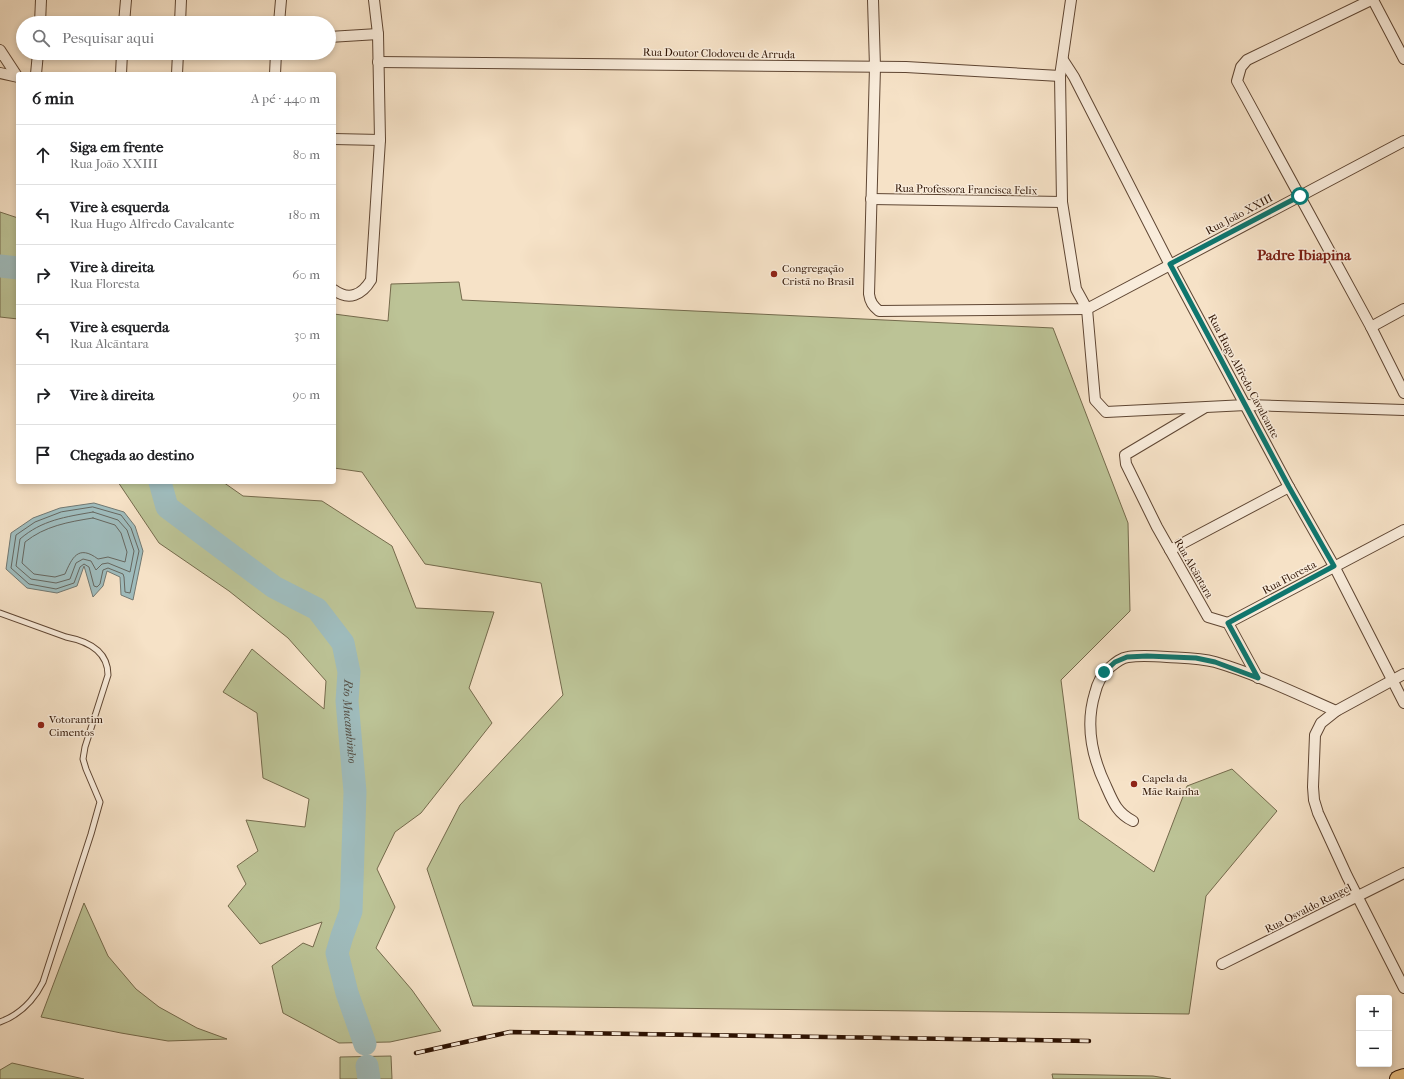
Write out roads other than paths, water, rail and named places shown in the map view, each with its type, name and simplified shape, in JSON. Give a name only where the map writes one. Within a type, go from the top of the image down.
[{"type":"main road","points":[[1398,1079],[1404,1077]]},
{"type":"street","points":[[40,16],[41,0]]},
{"type":"street","points":[[125,16],[126,0]]},
{"type":"street","points":[[180,16],[181,0]]},
{"type":"street","points":[[280,16],[282,0]]},
{"type":"street","points":[[336,291],[346,296],[354,296],[367,286],[371,280],[380,140],[378,34],[374,0]]},
{"type":"street","points":[[873,0],[875,67],[868,294],[874,306],[879,311],[1087,309]]},
{"type":"street","points":[[1071,0],[1060,76],[1062,202],[1076,289],[1087,309],[1095,400],[1106,412],[1246,405],[1404,410]]},
{"type":"street","points":[[1404,59],[1372,0],[1247,60],[1241,67],[1237,81],[1371,327],[1404,393]]},
{"type":"street","points":[[336,37],[378,34]]},
{"type":"street","points":[[0,50],[16,74]]},
{"type":"street","points":[[36,72],[37,60]]},
{"type":"street","points":[[121,72],[122,60]]},
{"type":"street","points":[[177,72],[178,60]]},
{"type":"street","points":[[275,72],[276,60]]},
{"type":"street","name":"Rua Hugo Alfredo Cavalcante","points":[[1063,60],[1074,77],[1170,264],[1289,487],[1334,566],[1404,703]]},
{"type":"street","name":"Rua Doutor Clodoveu de Arruda","points":[[378,62],[906,67],[1060,76]]},
{"type":"street","points":[[0,73],[16,77]]},
{"type":"street","points":[[336,139],[380,140]]},
{"type":"street","name":"Rua João XXIII","points":[[1087,309],[1404,141]]},
{"type":"street","name":"Rua Professora Francisca Felix","points":[[870,199],[1062,202]]},
{"type":"street","points":[[1371,327],[1404,309]]},
{"type":"street","name":"Rua Alcãntara","points":[[1207,406],[1125,455],[1126,464],[1157,527],[1208,617],[1228,623]]},
{"type":"street","points":[[1170,550],[1289,487]]},
{"type":"street","name":"Rua Floresta","points":[[1228,623],[1404,530]]},
{"type":"street","points":[[1228,623],[1258,678]]},
{"type":"street","points":[[1133,821],[1123,816],[1115,807],[1099,772],[1091,743],[1090,728],[1093,700],[1097,685],[1104,672],[1115,662],[1127,657],[1147,656],[1196,658],[1258,678],[1336,711]]},
{"type":"street","points":[[1404,674],[1336,711],[1321,723],[1315,735],[1314,800],[1318,813],[1357,896],[1404,988]]},
{"type":"street","name":"Rua Osvaldo Rangel","points":[[1222,964],[1404,874]]},
{"type":"lane","points":[[0,613],[66,637],[77,639],[98,650],[108,666],[108,675],[85,747],[83,759],[86,770],[100,802],[91,834],[43,982],[37,994],[28,1004],[0,1022]]},
{"type":"water","points":[[94,503],[124,512],[135,526],[143,551],[133,600],[121,595],[120,577],[107,571],[103,586],[93,597],[84,566],[77,586],[57,593],[27,588],[6,569],[11,533],[33,518],[60,508]]},
{"type":"waterway","name":"Rio Mucambinho","points":[[0,266],[16,268]]},
{"type":"waterway","name":"Rio Mucambinho","points":[[161,484],[167,507],[274,587],[317,609],[343,643],[349,672],[347,701],[355,792],[351,911],[337,953],[347,993],[365,1044]]},
{"type":"waterway","name":"Rio Mucambinho","points":[[367,1066],[369,1079]]},
{"type":"railway","points":[[416,1053],[510,1032],[1089,1041]]},
{"type":"place","name":"Congregação Cristã no Brasil","points":[[774,274]]},
{"type":"place","name":"Votorantim Cimentos","points":[[41,725]]},
{"type":"place","name":"Capela da Mãe Rainha","points":[[1134,784]]},
{"type":"district","name":"Padre Ibiapina","points":[[1304,255]]}]
